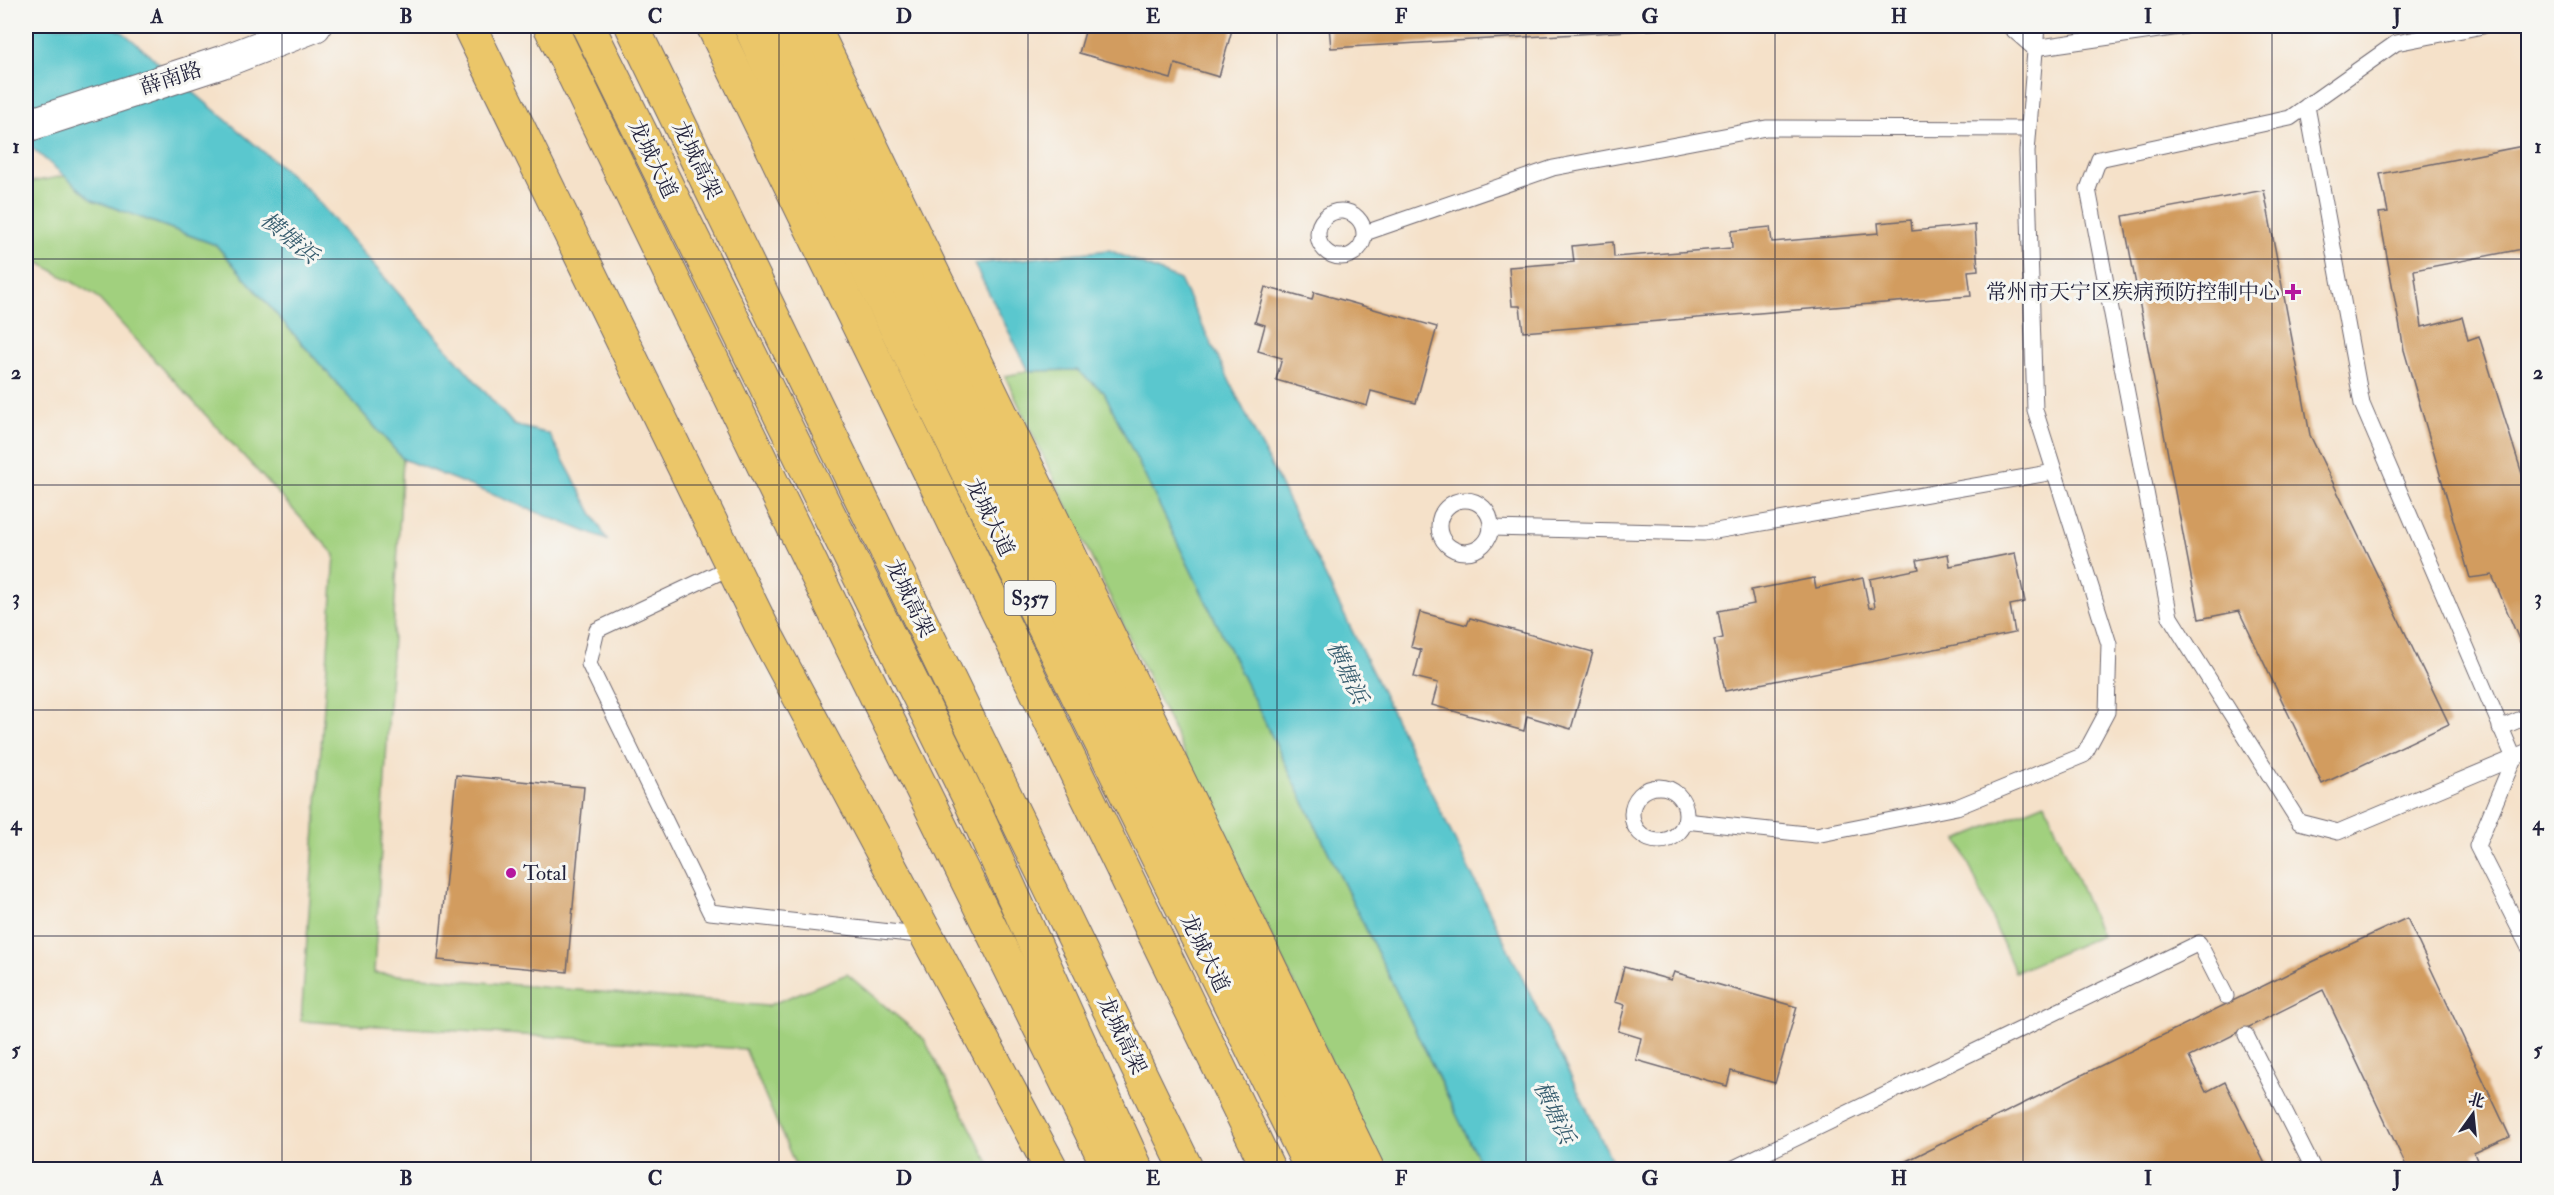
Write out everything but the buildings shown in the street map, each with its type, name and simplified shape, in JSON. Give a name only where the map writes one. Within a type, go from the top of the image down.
[{"type":"main road","points":[[469,26],[762,627],[1052,1170]]},
{"type":"main road","points":[[550,26],[1110,1170]]},
{"type":"main road","name":"龙城大道","points":[[588,26],[969,798],[1137,1170]]},
{"type":"main road","name":"龙城高架","points":[[632,26],[1187,1170]]},
{"type":"main road","points":[[713,26],[1269,1170]]},
{"type":"main road","name":"龙城大道","points":[[750,26],[794,120],[1312,1170]]},
{"type":"main road","points":[[782,26],[1339,1170]]},
{"type":"main road","points":[[813,26],[1368,1170]]},
{"type":"street","name":"薛南路","points":[[26,126],[222,62],[315,26]]},
{"type":"lane","points":[[2008,26],[2034,48],[2186,26]]},
{"type":"lane","points":[[1685,821],[1816,835],[1957,807],[2084,755],[2107,712],[2109,644],[2035,410],[2026,152],[2037,26]]},
{"type":"lane","points":[[2483,26],[2396,43],[2290,118],[2099,159],[2088,189],[2170,617],[2299,822],[2338,832],[2521,755]]},
{"type":"lane","points":[[2307,106],[2362,404],[2500,728],[2521,755]]},
{"type":"lane","points":[[1365,233],[1553,168],[1766,128],[2028,129]]},
{"type":"lane","points":[[1491,528],[1704,533],[2054,472]]},
{"type":"lane","points":[[733,566],[597,630],[589,664],[710,912],[927,936]]},
{"type":"lane","points":[[2500,728],[2529,716]]},
{"type":"lane","points":[[2521,755],[2477,846],[2529,946]]},
{"type":"lane","points":[[1730,1170],[2199,943],[2226,996]]},
{"type":"lane","points":[[2246,1035],[2314,1170]]},
{"type":"green space","points":[[65,176],[93,200],[216,245],[403,459],[374,973],[767,1006],[847,974],[924,1039],[992,1169],[797,1169],[745,1049],[301,1021],[335,555],[95,295],[26,255],[26,183]]},
{"type":"green space","points":[[1077,370],[1104,392],[1483,1169],[1382,1169],[1005,376],[1029,371]]},
{"type":"green space","points":[[2045,803],[2101,936],[2015,972],[1958,839]]},
{"type":"water","name":"横塘浜","points":[[26,26],[111,26],[124,33],[307,189],[514,425],[549,434],[607,540],[403,459],[216,245],[93,200],[26,143]]},
{"type":"water","name":"横塘浜","points":[[1109,250],[1180,280],[1616,1169],[1483,1169],[1104,392],[1077,370],[1029,371],[974,264]]},
{"type":"place","name":"常州市天宁区疾病预防控制中心","points":[[2293,292]]},
{"type":"place","name":"Total","points":[[511,873]]}]
